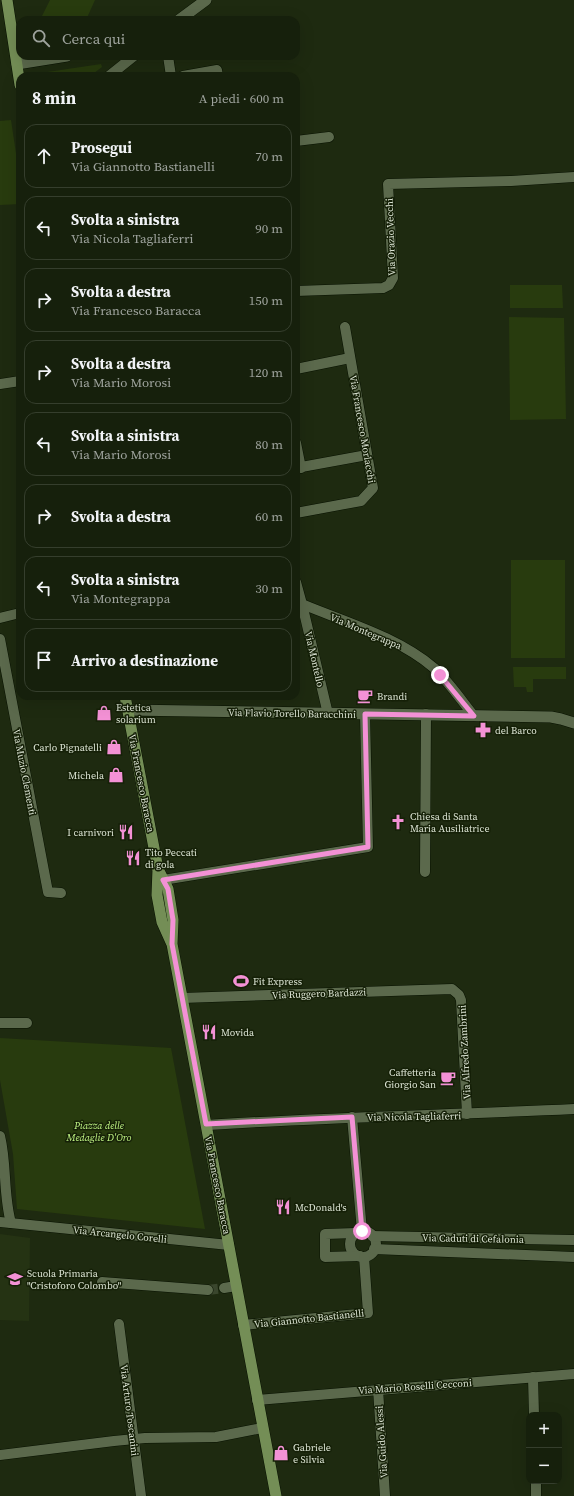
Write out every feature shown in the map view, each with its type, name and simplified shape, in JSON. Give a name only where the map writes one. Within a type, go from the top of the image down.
[{"type":"main road","points":[[7,0],[16,58]]},
{"type":"main road","points":[[16,60],[18,72]]},
{"type":"main road","name":"Via Francesco Baracca","points":[[126,700],[158,869],[168,889],[173,920],[172,943],[276,1496]]},
{"type":"main road","name":"Via Francesco Baracca","points":[[158,869],[156,891],[162,922],[172,943]]},
{"type":"street","points":[[184,16],[206,0]]},
{"type":"street","points":[[17,64],[42,60]]},
{"type":"street","points":[[115,72],[129,60]]},
{"type":"street","points":[[169,60],[170,72]]},
{"type":"street","points":[[206,72],[217,70],[217,72]]},
{"type":"street","points":[[300,141],[329,137]]},
{"type":"street","name":"Via Orazio Vecchi","points":[[300,291],[383,288],[390,284],[393,278],[388,184],[510,181],[574,177]]},
{"type":"street","name":"Via Francesco Morlacchi","points":[[300,512],[361,501],[373,488],[345,327]]},
{"type":"street","points":[[300,368],[350,358]]},
{"type":"street","points":[[0,384],[16,382]]},
{"type":"street","points":[[300,468],[367,455]]},
{"type":"street","points":[[300,597],[302,604]]},
{"type":"street","name":"Via Montello","points":[[302,604],[328,714]]},
{"type":"street","name":"Via Montegrappa","points":[[302,604],[395,642],[412,652],[435,669],[474,716]]},
{"type":"street","points":[[0,618],[16,615]]},
{"type":"street","name":"Via Muzio Clementi","points":[[0,638],[48,892],[61,893]]},
{"type":"street","name":"Via Flavio Torello Baracchini","points":[[128,710],[551,717],[561,718],[574,723]]},
{"type":"street","points":[[163,880],[368,847],[365,714]]},
{"type":"street","points":[[425,872],[426,714]]},
{"type":"street","name":"Via Ruggero Bardazzi","points":[[182,998],[448,988],[456,991]]},
{"type":"street","name":"Via Alfredo Zambrini","points":[[456,991],[461,1000],[467,1114]]},
{"type":"street","points":[[0,1023],[27,1023]]},
{"type":"street","name":"Via Nicola Tagliaferri","points":[[206,1124],[574,1109]]},
{"type":"street","points":[[352,1117],[359,1232]]},
{"type":"street","points":[[0,1136],[5,1161],[3,1200],[11,1223]]},
{"type":"street","name":"Via Arcangelo Corelli","points":[[0,1222],[229,1245]]},
{"type":"street","points":[[359,1232],[352,1236],[350,1246],[355,1254],[362,1256]]},
{"type":"street","points":[[359,1232],[369,1233],[372,1236],[375,1244],[372,1253],[362,1256],[325,1257],[325,1234],[359,1232]]},
{"type":"street","name":"Via Caduti di Cefalonia","points":[[372,1236],[574,1240]]},
{"type":"street","name":"Via Caduti di Cefalonia","points":[[374,1249],[574,1257]]},
{"type":"street","name":"Via Giannotto Bastianelli","points":[[243,1325],[368,1313],[362,1256]]},
{"type":"street","points":[[102,1282],[208,1290]]},
{"type":"street","points":[[224,1288],[236,1286]]},
{"type":"street","name":"Via Arturo Toscanini","points":[[119,1324],[141,1496]]},
{"type":"street","name":"Via Mario Roselli Cecconi","points":[[257,1400],[574,1374]]},
{"type":"street","points":[[533,1377],[534,1412]]},
{"type":"street","name":"Via Guido Alessi","points":[[378,1389],[384,1496]]},
{"type":"street","points":[[0,1455],[134,1439],[216,1437],[262,1428]]},
{"type":"street","points":[[536,1484],[536,1496]]},
{"type":"shaded area","name":"Scuola Primaria \"Cristoforo Colombo\"","points":[[0,1234],[30,1238],[29,1321],[0,1320]]},
{"type":"green space","points":[[50,0],[95,0],[88,16],[42,16]]},
{"type":"green space","points":[[101,64],[102,67],[95,72],[47,72]]},
{"type":"green space","points":[[11,120],[16,153],[16,204],[0,205],[0,121]]},
{"type":"green space","points":[[510,285],[562,285],[563,308],[510,308]]},
{"type":"green space","points":[[509,317],[564,318],[566,419],[510,420]]},
{"type":"green space","points":[[511,560],[565,560],[565,658],[511,658]]},
{"type":"green space","points":[[513,667],[566,667],[566,679],[533,679],[533,692],[527,692],[526,687],[514,687]]},
{"type":"green space","name":"Piazza delle Medaglie D'Oro","points":[[0,1038],[171,1048],[205,1229],[17,1209],[13,1154],[0,1080]]},
{"type":"tunnel","points":[[208,1290],[224,1288]]},
{"type":"place","name":"Brandi","points":[[365,696]]},
{"type":"place","name":"Estetica solarium","points":[[104,713]]},
{"type":"place","name":"del Barco","points":[[483,730]]},
{"type":"place","name":"Carlo Pignatelli","points":[[114,747]]},
{"type":"place","name":"Michela","points":[[116,775]]},
{"type":"place","name":"Chiesa di Santa Maria Ausiliatrice","points":[[398,822]]},
{"type":"place","name":"I carnivori","points":[[126,832]]},
{"type":"place","name":"Tito Peccati di gola","points":[[133,858]]},
{"type":"place","name":"Fit Express","points":[[241,981]]},
{"type":"place","name":"Movida","points":[[209,1032]]},
{"type":"place","name":"Caffetteria Giorgio San","points":[[448,1078]]},
{"type":"place","name":"McDonald's","points":[[283,1207]]},
{"type":"place","name":"Scuola Primaria \"Cristoforo Colombo\"","points":[[15,1279]]},
{"type":"place","name":"Gabriele e Silvia","points":[[281,1453]]},
{"type":"route","points":[[362,1231],[352,1117],[206,1124],[172,944],[173,920],[168,889],[163,880],[368,847],[365,714],[474,716],[440,675]]}]
